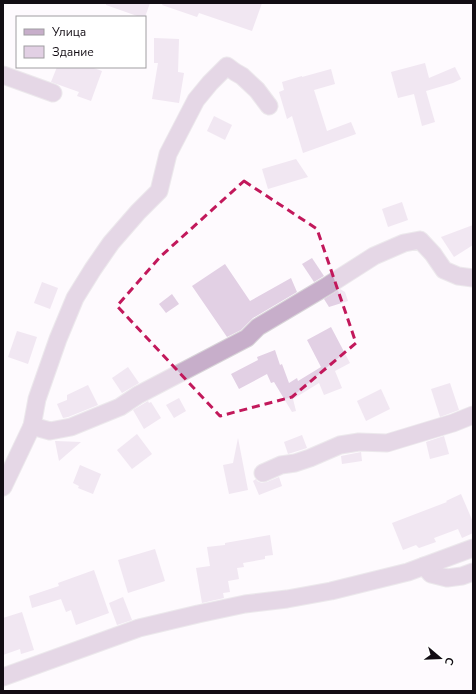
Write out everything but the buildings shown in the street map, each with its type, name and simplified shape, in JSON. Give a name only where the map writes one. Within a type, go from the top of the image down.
[{"type":"street","points":[[3,487],[32,426],[37,399],[58,339],[75,298],[92,269],[111,242],[159,191],[168,154],[196,100],[227,66],[242,76],[257,90],[269,106]]},
{"type":"street","points":[[3,75],[53,93]]},
{"type":"street","points":[[32,426],[50,431],[71,427],[120,407],[138,395],[247,338],[258,327],[374,256],[404,243],[420,240],[433,254],[444,270],[458,276],[473,278]]},
{"type":"street","points":[[263,473],[281,465],[295,463],[310,458],[340,445],[359,442],[387,443],[473,415]]},
{"type":"street","points":[[3,677],[139,628],[245,604],[331,591],[408,572],[473,548]]},
{"type":"street","points":[[424,566],[431,574],[447,578],[462,576],[473,572]]},
{"type":"highlighted area","points":[[244,181],[317,229],[356,343],[292,397],[220,416],[117,306],[160,257]]}]
